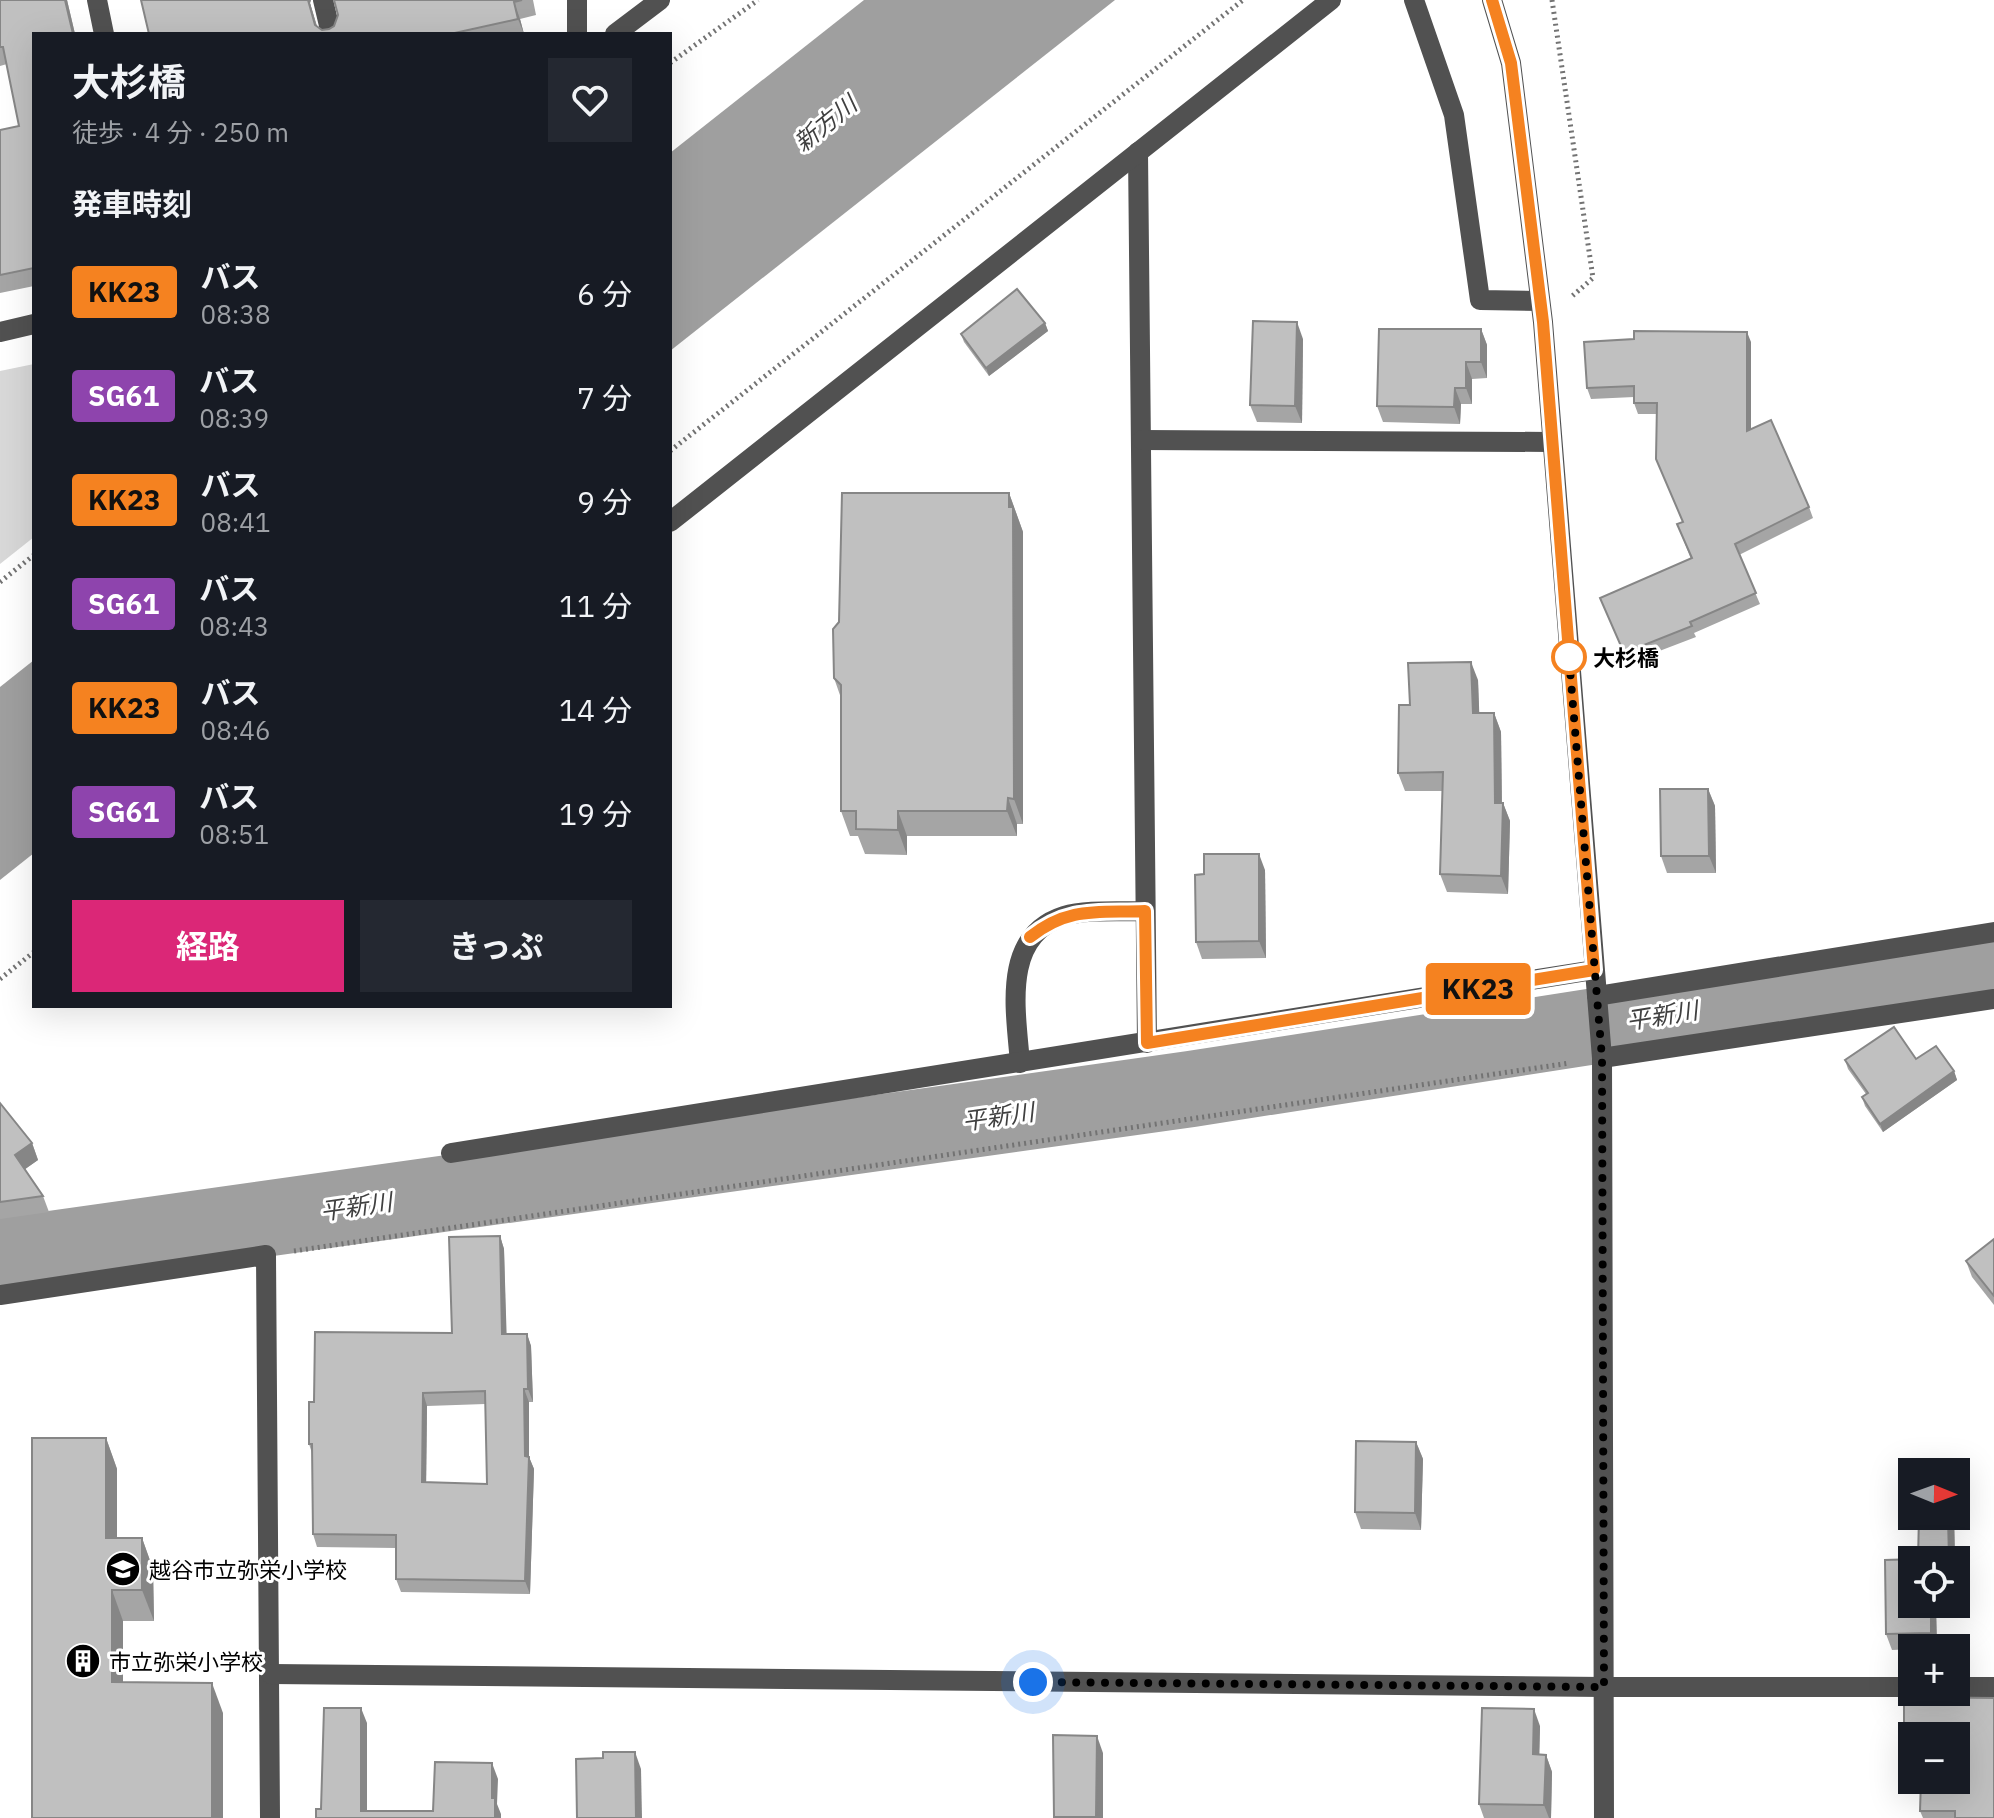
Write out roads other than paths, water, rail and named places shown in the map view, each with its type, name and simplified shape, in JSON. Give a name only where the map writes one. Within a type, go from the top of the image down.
[{"type":"street","points":[[97,0],[104,32]]},
{"type":"street","points":[[323,0],[331,32]]},
{"type":"street","points":[[577,0],[577,32]]},
{"type":"street","points":[[618,32],[660,0]]},
{"type":"street","points":[[672,520],[1331,0]]},
{"type":"street","points":[[1414,0],[1454,115],[1480,300],[1540,301]]},
{"type":"street","points":[[1492,0],[1511,63],[1543,322],[1602,1058],[1604,1818]]},
{"type":"street","points":[[1138,152],[1147,1043]]},
{"type":"street","points":[[0,332],[32,324]]},
{"type":"street","points":[[1142,440],[1551,442]]},
{"type":"street","points":[[1020,1063],[1016,981],[1018,965],[1030,937],[1049,922],[1067,915],[1145,911]]},
{"type":"street","points":[[1597,996],[1994,932]]},
{"type":"street","points":[[451,1153],[1594,970]]},
{"type":"street","points":[[1602,1058],[1994,999]]},
{"type":"street","points":[[0,1295],[266,1255],[270,1818]]},
{"type":"street","points":[[271,1674],[1898,1687]]},
{"type":"street","points":[[1970,1687],[1994,1687]]},
{"type":"water","name":"新方川","points":[[864,0],[1115,0],[672,349],[672,151]]},
{"type":"water","points":[[32,662],[32,855],[0,880],[0,687]]},
{"type":"waterway","name":"平新川","points":[[0,1256],[1191,1089],[1994,964]]},
{"type":"place","name":"大杉橋","points":[[1569,657]]},
{"type":"place","name":"越谷市立弥栄小学校","points":[[123,1569]]},
{"type":"place","name":"市立弥栄小学校","points":[[83,1661]]}]
